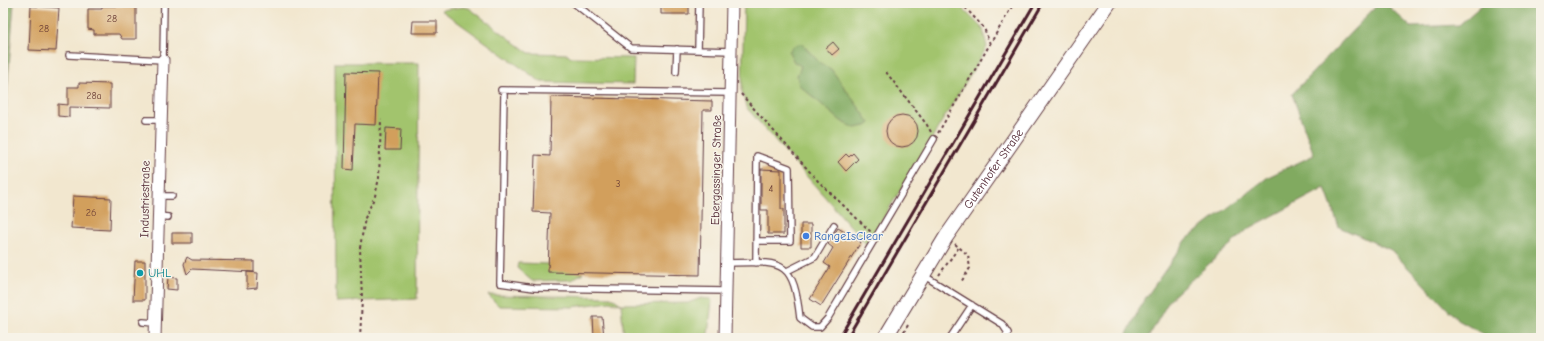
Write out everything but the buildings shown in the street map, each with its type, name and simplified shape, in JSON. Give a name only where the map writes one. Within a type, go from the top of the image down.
[{"type":"street","name":"Ebergassinger Straße","points":[[725,338],[732,3]]},
{"type":"street","name":"Gutenhofer Straße","points":[[885,338],[929,278],[946,237],[1108,3]]},
{"type":"street","name":"Industriestraße","points":[[155,338],[158,319],[161,257],[153,245],[158,219],[157,177],[163,60]]},
{"type":"lane","points":[[69,55],[163,60],[164,3]]},
{"type":"lane","points":[[574,3],[632,48],[731,51]]},
{"type":"lane","points":[[698,50],[699,3]]},
{"type":"lane","points":[[676,72],[677,50]]},
{"type":"lane","points":[[501,90],[730,93]]},
{"type":"lane","points":[[504,95],[500,283],[534,288],[726,291]]},
{"type":"lane","points":[[146,120],[160,120]]},
{"type":"lane","points":[[727,263],[756,262],[778,265],[787,270],[796,289],[800,318],[812,327],[820,327],[828,318],[934,139]]},
{"type":"lane","points":[[756,241],[790,241],[789,168],[757,156],[756,241],[756,262]]},
{"type":"lane","points":[[158,196],[172,196]]},
{"type":"lane","points":[[787,270],[815,257],[834,225]]},
{"type":"lane","points":[[929,278],[1002,324],[1008,333],[1005,338]]},
{"type":"lane","points":[[950,338],[972,305]]},
{"type":"lane","points":[[143,322],[158,319]]},
{"type":"path","points":[[961,3],[984,28],[990,44]]},
{"type":"path","points":[[934,139],[1014,3]]},
{"type":"path","points":[[886,72],[928,124],[934,139]]},
{"type":"path","points":[[730,93],[741,94],[818,181],[876,237]]},
{"type":"path","points":[[360,338],[362,299],[360,248],[365,218],[375,196],[380,178],[381,119]]},
{"type":"path","points":[[946,237],[968,255],[970,268],[961,282]]},
{"type":"path","points":[[929,278],[959,247]]},
{"type":"path","points":[[901,338],[909,323]]},
{"type":"green space","points":[[3,3],[14,3],[3,144]]},
{"type":"green space","points":[[744,3],[957,3],[983,29],[987,47],[867,245],[746,107],[742,91]]},
{"type":"green space","points":[[1379,3],[1385,3],[1411,27],[1459,25],[1484,3],[1541,3],[1541,338],[1490,338],[1458,320],[1391,250],[1339,227],[1325,188],[1248,229],[1170,299],[1148,338],[1125,338],[1142,303],[1187,239],[1268,177],[1314,155],[1292,94]]},
{"type":"green space","points":[[463,7],[469,8],[529,53],[568,54],[571,57],[634,58],[633,84],[541,82],[441,10]]},
{"type":"green space","points":[[801,43],[820,63],[831,69],[870,123],[866,126],[855,128],[841,121],[799,85],[797,76],[801,66],[794,62],[789,52],[792,47]]},
{"type":"green space","points":[[335,63],[419,63],[417,299],[336,302]]},
{"type":"green space","points":[[518,263],[548,264],[583,273],[571,280],[532,281],[517,268]]},
{"type":"green space","points":[[488,295],[611,297],[621,304],[610,302],[572,307],[499,306]]},
{"type":"green space","points":[[701,298],[710,299],[712,301],[708,334],[701,338],[624,338],[621,304],[688,303]]},
{"type":"railway","points":[[839,338],[1035,3]]},
{"type":"railway","points":[[847,338],[1043,3]]},
{"type":"place","name":"RangeIsClear","points":[[806,236]]},
{"type":"place","name":"UHL","points":[[140,273]]}]
